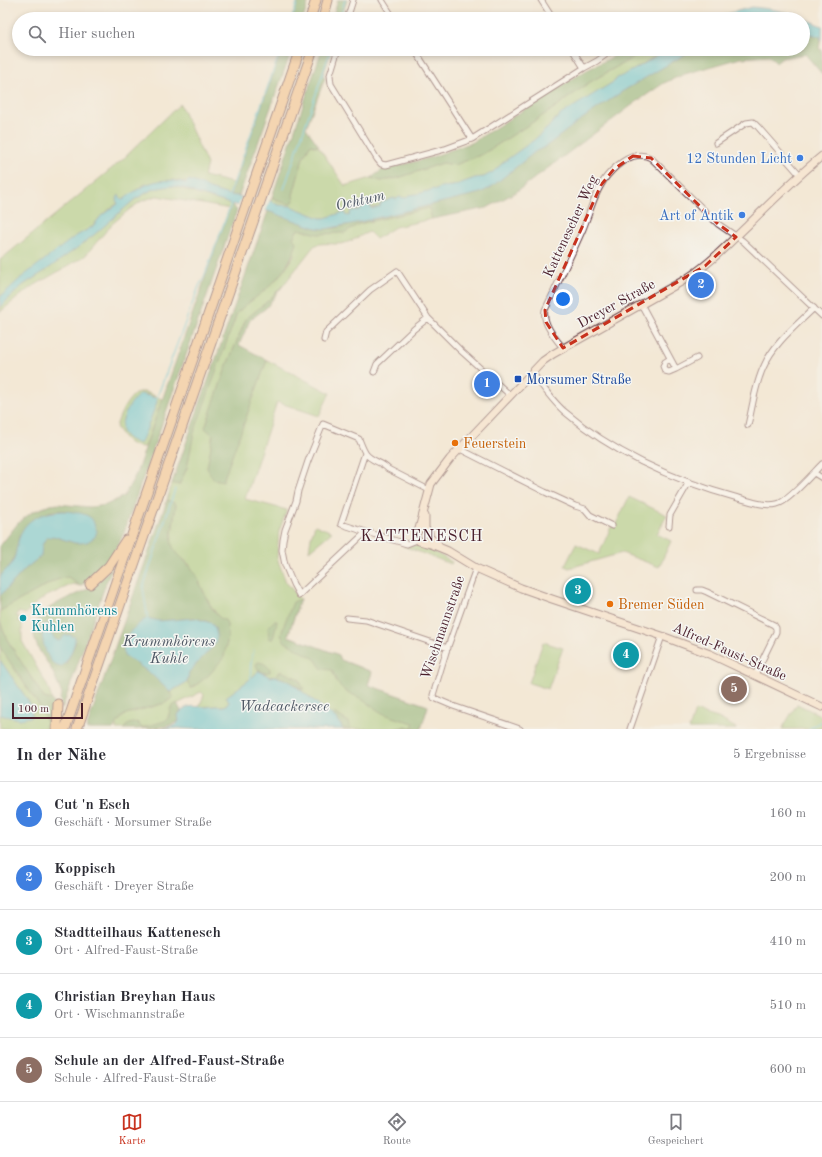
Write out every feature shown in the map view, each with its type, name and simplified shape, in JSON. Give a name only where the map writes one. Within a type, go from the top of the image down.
[{"type":"highway","points":[[312,12],[316,0]]},
{"type":"highway","points":[[324,12],[328,0]]},
{"type":"highway","points":[[65,729],[298,56]]},
{"type":"highway","points":[[77,729],[311,56]]},
{"type":"highway","points":[[90,584],[109,566],[136,523]]},
{"type":"highway","points":[[57,729],[58,704]]},
{"type":"street","points":[[349,12],[353,0]]},
{"type":"street","points":[[382,0],[390,12]]},
{"type":"street","points":[[541,0],[549,12]]},
{"type":"street","points":[[336,56],[330,75],[331,84],[381,164],[386,165],[445,149],[472,139],[604,56]]},
{"type":"street","points":[[419,56],[472,139]]},
{"type":"street","points":[[576,56],[584,68]]},
{"type":"street","points":[[716,143],[746,122],[753,122],[800,174]]},
{"type":"street","name":"Kattenescher Weg","points":[[563,348],[546,322],[544,314],[545,310],[601,185],[614,169],[629,158],[640,155],[651,158],[718,224],[742,241],[822,316]]},
{"type":"street","points":[[736,236],[800,174],[822,156]]},
{"type":"street","name":"Dreyer Straße","points":[[510,395],[543,361],[563,348],[697,272],[736,236]]},
{"type":"street","points":[[324,340],[326,332],[370,290],[397,271],[428,318],[460,350],[510,395]]},
{"type":"street","points":[[641,304],[676,369]]},
{"type":"street","points":[[748,425],[757,385],[764,365],[777,345],[814,308]]},
{"type":"street","points":[[374,372],[377,364],[414,329],[428,318]]},
{"type":"street","points":[[670,359],[665,362],[663,366],[665,371],[669,372],[697,358]]},
{"type":"street","points":[[532,372],[562,410],[581,426],[618,449],[636,459],[689,482],[739,498],[763,504],[776,505],[785,501],[822,464]]},
{"type":"street","name":"Alfred-Faust-Straße","points":[[510,395],[442,469],[431,484],[426,501],[422,529],[416,534],[476,568],[522,588],[710,654],[822,707]]},
{"type":"street","points":[[366,532],[299,595],[285,565],[282,550],[283,540],[308,461],[323,424],[359,439],[365,453],[370,458],[429,490]]},
{"type":"street","points":[[460,449],[545,492],[585,509],[590,515],[612,526]]},
{"type":"street","points":[[365,453],[341,524],[407,544],[424,539]]},
{"type":"street","points":[[814,472],[822,478]]},
{"type":"street","points":[[669,526],[670,515],[689,482]]},
{"type":"street","name":"Alfred-Faust-Straße","points":[[422,529],[429,533],[424,539]]},
{"type":"street","name":"Wischmannstraße","points":[[476,568],[433,691],[434,698],[520,729]]},
{"type":"street","points":[[697,590],[706,592],[774,625],[776,632],[755,674]]},
{"type":"street","points":[[348,618],[366,620],[448,648]]},
{"type":"street","points":[[630,729],[662,636]]},
{"type":"highlighted area","points":[[633,156],[651,158],[718,224],[736,237],[705,266],[563,348],[546,322],[545,310],[601,185],[614,169]]},
{"type":"green space","points":[[299,0],[309,0],[305,12],[295,12]]},
{"type":"green space","points":[[338,0],[347,0],[343,12],[334,12]]},
{"type":"green space","points":[[810,34],[821,37],[819,49],[822,50],[822,74],[807,56],[810,56]]},
{"type":"green space","points":[[280,56],[289,56],[239,196],[230,195]]},
{"type":"green space","points":[[320,56],[330,56],[323,76],[325,78],[306,128],[319,146],[310,145],[303,158],[293,195],[294,201],[290,204],[281,202],[272,197]]},
{"type":"green space","points":[[614,56],[636,56],[590,82],[550,111],[483,154],[455,165],[443,163],[398,178],[381,181],[371,178],[382,170],[429,158],[473,142],[585,71]]},
{"type":"green space","points":[[636,56],[655,56],[624,76],[617,78],[615,81],[555,119],[551,125],[534,140],[505,161],[493,172],[484,177],[475,178],[453,186],[441,187],[437,190],[432,189],[406,198],[400,197],[396,200],[393,198],[383,202],[379,205],[381,206],[379,207],[354,210],[350,216],[345,216],[345,212],[320,218],[290,206],[278,205],[271,201],[272,197],[280,202],[293,195],[303,158],[310,145],[319,147],[345,186],[371,178],[381,181],[398,178],[443,163],[455,165],[483,154],[550,111],[590,82]]},
{"type":"green space","points":[[682,56],[769,56],[741,58],[685,74],[664,83],[516,192],[487,208],[432,219],[429,208],[359,224],[344,233],[318,234],[298,229],[293,238],[297,243],[291,258],[282,272],[265,290],[237,313],[194,433],[187,468],[179,485],[172,483],[268,211],[316,228],[334,228],[480,193],[490,188],[536,151],[545,147],[579,121],[623,91]]},
{"type":"green space","points":[[769,56],[794,56],[782,58],[776,63]]},
{"type":"green space","points":[[180,104],[207,164],[204,176],[233,183],[229,195],[209,189],[203,185],[173,180],[145,184],[123,200],[120,196],[118,203],[102,215],[92,227],[73,238],[0,297],[0,260],[122,160]]},
{"type":"green space","points":[[166,186],[178,187],[231,204],[230,209],[157,196],[142,201],[112,224],[85,256],[30,288],[0,312],[1,306],[23,285],[45,271],[95,234],[134,200],[153,189]]},
{"type":"green space","points":[[231,204],[237,210],[123,535],[115,550],[106,564],[94,576],[80,586],[68,577],[56,580],[0,611],[0,596],[25,569],[41,556],[42,545],[46,538],[53,536],[75,543],[87,542],[92,520],[65,511],[54,511],[47,513],[19,536],[12,563],[0,578],[0,546],[18,523],[32,512],[50,505],[58,504],[90,507],[106,505],[124,496],[136,474]]},
{"type":"green space","points":[[429,208],[432,219],[395,227],[376,239],[369,232],[345,243],[321,244],[314,246],[285,283],[269,300],[246,319],[219,388],[207,468],[223,480],[267,360],[330,393],[319,416],[277,402],[245,499],[287,510],[279,531],[277,558],[286,582],[300,599],[288,636],[339,655],[341,660],[372,672],[368,685],[428,706],[421,729],[343,729],[337,719],[289,681],[275,676],[270,677],[259,671],[226,697],[229,702],[227,705],[199,707],[204,695],[201,692],[171,707],[166,721],[142,728],[129,724],[123,729],[116,729],[116,724],[126,714],[165,703],[173,697],[170,692],[187,682],[191,689],[198,684],[224,657],[228,637],[220,619],[209,603],[196,575],[189,564],[175,552],[171,544],[176,504],[167,500],[172,483],[179,485],[187,468],[193,433],[237,312],[274,282],[285,269],[294,255],[293,238],[298,229],[305,231],[353,227],[359,224]]},
{"type":"green space","points":[[285,283],[266,308],[250,320],[239,345],[267,360],[223,481],[213,479],[207,468],[213,435],[205,428],[227,365],[246,319],[269,300]]},
{"type":"green space","points":[[138,392],[146,392],[162,399],[145,447],[135,446],[128,442],[116,427],[124,408],[130,398]],"holes":[[[146,394],[156,398],[157,402],[146,431]]]},
{"type":"green space","points":[[629,497],[667,515],[657,534],[671,541],[659,567],[622,553],[569,568],[565,566],[576,544],[599,554],[611,527],[615,526]]},
{"type":"green space","points":[[167,500],[176,504],[172,536],[173,547],[194,571],[212,608],[220,618],[225,620],[227,624],[228,637],[224,657],[209,675],[191,689],[187,682],[189,672],[215,644],[215,628],[211,623],[195,618],[159,621],[147,618],[124,655],[157,679],[173,697],[165,703],[126,714],[113,729],[86,729]]},
{"type":"green space","points":[[315,525],[332,532],[309,551],[311,537]]},
{"type":"green space","points":[[403,546],[421,546],[452,562],[451,564]]},
{"type":"green space","points":[[113,566],[62,709],[60,697],[62,695],[52,670],[36,643],[34,631],[37,621],[43,613],[52,606],[93,586]],"holes":[[[42,626],[58,641],[76,642],[66,664]]]},
{"type":"green space","points":[[68,577],[80,586],[73,584],[45,597],[31,607],[26,614],[18,612],[16,616],[19,617],[18,621],[22,622],[22,641],[48,687],[52,700],[44,698],[6,638],[0,621],[0,611],[56,580]]},
{"type":"green space","points":[[300,599],[288,636],[339,655],[341,660],[372,672],[368,685],[428,706],[421,729],[395,729],[406,726],[412,728],[414,723],[382,713],[358,697],[345,691],[337,683],[332,670],[322,669],[315,659],[285,642],[281,635],[285,622],[293,602]]},
{"type":"green space","points":[[0,621],[6,638],[44,698],[52,700],[54,704],[54,729],[46,729],[46,720],[42,710],[0,647]]},
{"type":"green space","points":[[274,621],[277,622],[273,639],[271,639],[269,638],[268,627]]},
{"type":"green space","points":[[543,642],[563,648],[548,689],[529,683]]},
{"type":"green space","points":[[0,647],[42,710],[46,720],[46,729],[0,728],[0,715],[20,719],[29,702],[0,660]]},
{"type":"green space","points":[[258,662],[266,665],[270,669],[270,672],[265,673],[259,670],[256,664]]},
{"type":"green space","points":[[281,671],[299,679],[303,690],[289,681],[275,676]]},
{"type":"green space","points":[[177,703],[181,711],[178,715],[179,721],[174,724],[152,728],[123,729],[129,724],[137,722],[142,728],[165,721],[168,718],[171,707]]},
{"type":"green space","points":[[797,704],[822,716],[822,729],[782,729]]},
{"type":"green space","points":[[695,711],[718,718],[736,729],[689,729]]},
{"type":"green space","points":[[334,713],[349,722],[351,729],[343,729],[337,719],[332,715]]},
{"type":"water","points":[[752,7],[784,12],[734,12]]},
{"type":"water","points":[[810,21],[822,26],[822,39],[820,39],[821,37],[810,34]]},
{"type":"water","points":[[656,56],[682,56],[623,91],[579,121],[545,147],[536,151],[490,188],[480,193],[325,229],[316,228],[268,211],[231,204],[195,193],[187,189],[172,186],[153,189],[134,200],[77,248],[23,285],[0,307],[0,297],[22,277],[73,238],[92,227],[102,215],[118,204],[116,200],[119,195],[123,200],[138,189],[152,182],[167,180],[186,183],[189,180],[209,189],[229,195],[271,201],[278,205],[290,206],[320,218],[345,212],[345,215],[349,216],[351,211],[359,210],[366,204],[370,205],[372,209],[381,206],[379,205],[383,202],[394,198],[406,198],[409,195],[422,193],[432,189],[437,190],[440,187],[453,186],[475,178],[484,177],[493,172],[505,161],[534,140],[560,115],[615,81],[617,78],[636,69]]},
{"type":"water","points":[[141,394],[156,398],[157,402],[140,444],[127,438],[122,431],[122,422],[130,405],[137,396]]},
{"type":"water","points":[[63,511],[82,514],[92,519],[97,531],[95,537],[87,542],[81,543],[75,543],[53,536],[46,538],[42,545],[41,556],[25,569],[0,596],[0,578],[14,560],[19,539],[27,524],[44,514]]},
{"type":"water","name":"Krummhörens Kuhle","points":[[147,618],[159,621],[195,618],[211,623],[215,628],[217,636],[215,644],[189,672],[187,682],[170,692],[150,673],[124,655],[123,649],[126,638],[133,629]]},
{"type":"water","points":[[46,623],[53,637],[58,641],[65,635],[75,637],[71,654],[61,667],[56,665],[48,656],[42,637],[42,626]]},
{"type":"water","points":[[0,660],[29,702],[32,713],[31,717],[20,719],[0,715]]},
{"type":"water","name":"Wadeackersee","points":[[259,671],[270,677],[275,676],[289,681],[337,719],[343,729],[162,729],[176,725],[179,721],[178,715],[187,707],[227,705],[229,702],[226,697]]},
{"type":"pier","points":[[243,194],[270,199],[265,213],[238,207]]},
{"type":"waterway","points":[[294,12],[298,0]]},
{"type":"waterway","points":[[342,12],[345,0]]},
{"type":"waterway","points":[[229,196],[279,56]]},
{"type":"waterway","points":[[284,189],[329,56]]},
{"type":"waterway","points":[[156,400],[231,204]]},
{"type":"waterway","points":[[148,620],[143,588],[175,489]]},
{"type":"waterway","points":[[251,679],[250,672],[254,651]]},
{"type":"waterway","points":[[809,729],[822,721]]},
{"type":"place","name":"12 Stunden Licht","points":[[800,158]]},
{"type":"place","name":"Art of Antik","points":[[742,215]]},
{"type":"place","name":"Koppisch","points":[[701,285]]},
{"type":"place","name":"Morsumer Straße","points":[[518,379]]},
{"type":"place","name":"Cut 'n Esch","points":[[487,384]]},
{"type":"place","name":"Feuerstein","points":[[455,443]]},
{"type":"place","name":"Stadtteilhaus Kattenesch","points":[[578,591]]},
{"type":"place","name":"Bremer Süden","points":[[610,604]]},
{"type":"place","name":"Krummhörens Kuhlen","points":[[23,618]]},
{"type":"place","name":"Christian Breyhan Haus","points":[[626,655]]},
{"type":"place","name":"Schule an der Alfred-Faust-Straße","points":[[734,689]]},
{"type":"district","name":"KATTENESCH","points":[[422,535]]},
{"type":"water label","name":"Ochtum","points":[[360,200]]}]
